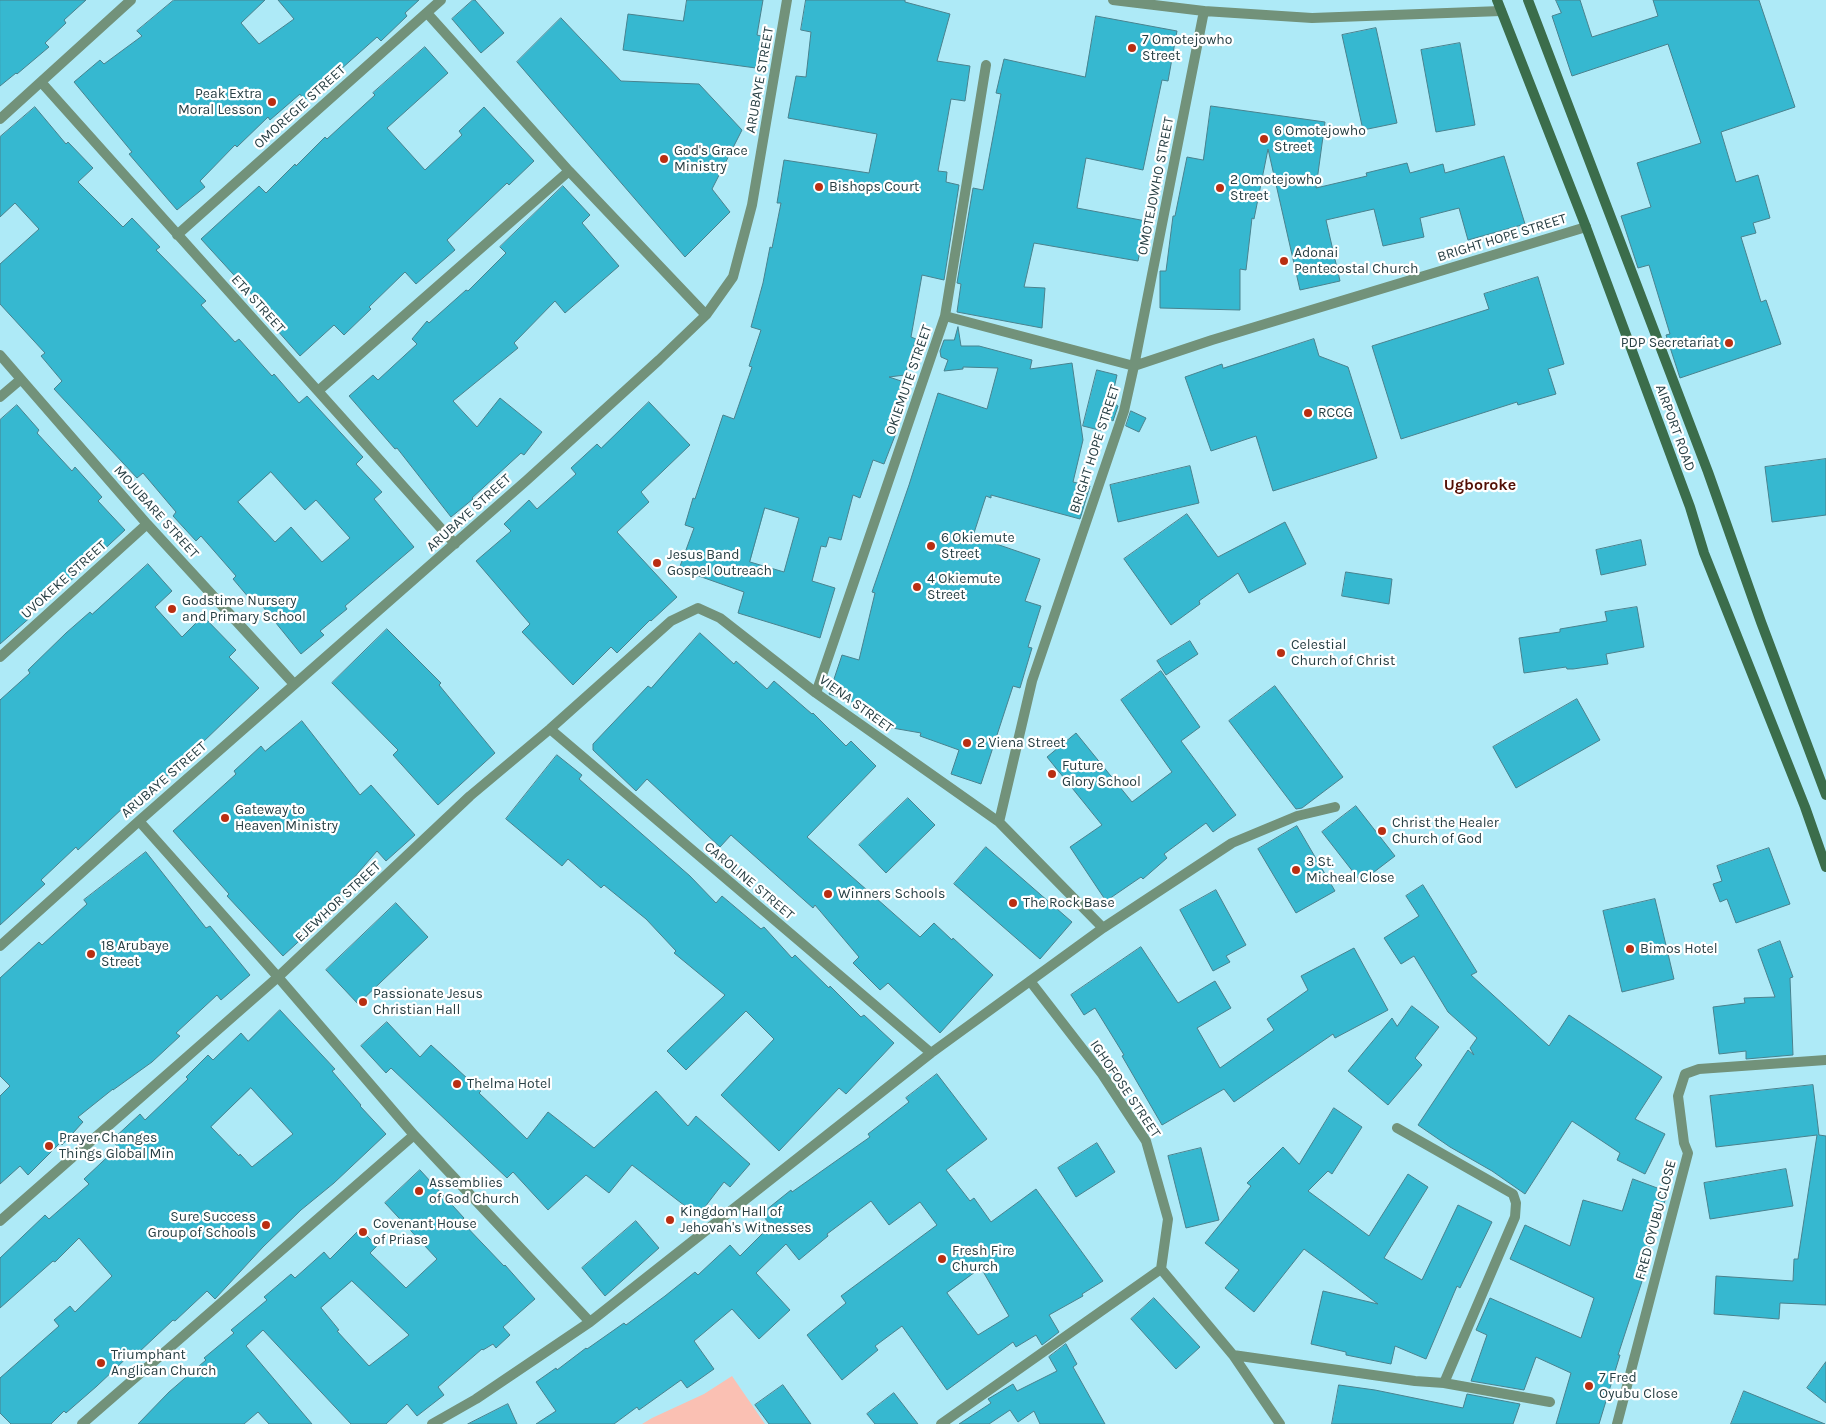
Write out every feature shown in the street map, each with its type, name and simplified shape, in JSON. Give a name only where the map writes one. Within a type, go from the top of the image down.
[{"type":"main road","name":"AIRPORT ROAD","points":[[1497,0],[1586,227],[1690,507],[1704,553],[1805,807],[1826,867]]},
{"type":"main road","name":"AIRPORT ROAD","points":[[1528,0],[1708,472],[1826,795]]},
{"type":"street","points":[[0,119],[132,0]]},
{"type":"street","name":"OMOREGIE STREET","points":[[178,234],[442,0]]},
{"type":"street","name":"ARUBAYE STREET","points":[[0,946],[138,821],[455,544],[652,367],[706,315],[734,277],[752,205],[787,0]]},
{"type":"street","points":[[1113,0],[1204,11],[1312,18],[1501,11]]},
{"type":"street","name":"OMOTEJOWHO STREET","points":[[1134,366],[1204,11]]},
{"type":"street","points":[[427,13],[569,171],[706,315]]},
{"type":"street","name":"OKIEMUTE STREET","points":[[816,693],[945,316],[986,65]]},
{"type":"street","name":"ETA STREET","points":[[41,82],[455,544]]},
{"type":"street","points":[[318,391],[569,171]]},
{"type":"street","name":"BRIGHT HOPE STREET","points":[[998,822],[1032,681],[1124,411],[1134,366],[1212,340],[1586,227]]},
{"type":"street","points":[[945,316],[1134,366]]},
{"type":"street","name":"MOJUBARE STREET","points":[[0,355],[147,524],[294,684]]},
{"type":"street","points":[[0,397],[20,380]]},
{"type":"street","name":"UVOKEKE STREET","points":[[0,658],[147,524]]},
{"type":"street","name":"VIENA STREET","points":[[698,608],[720,618],[816,693],[998,822]]},
{"type":"street","name":"EJEWHOR STREET","points":[[0,1221],[278,977],[470,796],[550,729],[672,621],[698,608]]},
{"type":"street","name":"CAROLINE STREET","points":[[550,729],[931,1053]]},
{"type":"street","points":[[432,1424],[476,1400],[590,1322],[931,1053],[1103,928],[1232,843],[1297,816],[1334,807]]},
{"type":"street","points":[[138,821],[278,977],[414,1135],[590,1322]]},
{"type":"street","points":[[998,822],[1103,928]]},
{"type":"street","name":"IGHOFOSE STREET","points":[[1030,981],[1102,1074],[1146,1140],[1168,1219],[1161,1269]]},
{"type":"street","name":"FRED OYUBU CLOSE","points":[[1617,1424],[1688,1153],[1684,1142],[1678,1096],[1684,1074],[1699,1070],[1826,1060]]},
{"type":"street","points":[[1397,1128],[1513,1194],[1516,1203],[1515,1217],[1444,1382]]},
{"type":"street","points":[[82,1424],[414,1135]]},
{"type":"street","points":[[940,1424],[1161,1269],[1233,1355],[1280,1424]]},
{"type":"street","points":[[1233,1355],[1415,1381],[1444,1382],[1550,1402]]},
{"type":"shaded area","points":[[732,1376],[765,1424],[642,1424],[704,1394]]},
{"type":"building","points":[[0,0],[86,0],[64,20],[66,23],[45,43],[49,47],[0,86]]},
{"type":"building","points":[[174,0],[265,0],[241,23],[259,44],[294,19],[278,0],[419,0],[405,13],[407,16],[381,41],[377,37],[332,79],[304,100],[300,94],[270,120],[268,117],[237,147],[235,145],[200,181],[205,187],[177,210],[129,154],[132,152],[74,82],[100,60],[104,64],[142,36],[137,31]]},
{"type":"building","points":[[473,0],[504,33],[481,53],[452,19]]},
{"type":"building","points":[[687,0],[763,0],[757,35],[761,36],[756,68],[623,50],[628,14],[683,21]]},
{"type":"building","points":[[806,0],[905,0],[905,2],[950,14],[937,61],[970,66],[965,101],[951,99],[938,171],[947,172],[946,182],[959,185],[944,280],[922,275],[911,337],[916,339],[905,375],[889,377],[904,382],[889,430],[896,433],[884,464],[873,460],[860,498],[853,495],[841,540],[829,537],[826,547],[821,546],[812,581],[835,588],[820,638],[738,613],[744,592],[679,569],[694,528],[685,525],[693,498],[695,499],[723,415],[734,419],[752,367],[749,366],[761,330],[751,327],[763,283],[770,247],[772,248],[781,203],[777,203],[784,160],[869,173],[877,134],[788,118],[796,76],[806,77],[811,32],[801,30]],"holes":[[[765,508],[799,518],[784,572],[750,562]]]},
{"type":"building","points":[[1556,0],[1580,0],[1592,37],[1658,16],[1653,0],[1759,0],[1795,107],[1721,132],[1736,182],[1758,175],[1770,218],[1753,223],[1756,233],[1741,237],[1761,302],[1766,300],[1781,344],[1680,378],[1666,335],[1670,334],[1649,265],[1638,268],[1621,216],[1651,207],[1637,163],[1701,143],[1668,44],[1572,76],[1552,16],[1561,13]]},
{"type":"building","points":[[1096,16],[1177,31],[1168,81],[1162,80],[1143,170],[1086,158],[1077,208],[1146,221],[1138,261],[1034,243],[1024,287],[1045,288],[1042,328],[957,312],[961,284],[957,283],[973,188],[983,190],[1001,94],[996,93],[1004,59],[1085,77]]},
{"type":"building","name":"God's Grace Ministry","points":[[561,18],[621,81],[699,84],[742,130],[712,189],[730,212],[685,257],[517,62]]},
{"type":"building","points":[[1376,28],[1397,123],[1363,130],[1342,35]]},
{"type":"building","points":[[1460,43],[1475,125],[1436,132],[1421,50]]},
{"type":"building","points":[[425,47],[448,73],[387,128],[425,170],[462,135],[459,131],[484,107],[534,161],[509,185],[507,183],[447,240],[455,250],[416,284],[405,272],[369,307],[371,309],[344,335],[334,325],[300,356],[261,312],[265,309],[201,239],[259,186],[266,193],[295,164],[296,166],[325,137],[327,139],[375,95],[373,93]]},
{"type":"building","points":[[1211,106],[1325,122],[1316,188],[1367,176],[1366,173],[1407,163],[1410,173],[1443,164],[1445,173],[1504,156],[1525,224],[1468,240],[1459,208],[1420,218],[1424,237],[1383,246],[1374,209],[1326,220],[1340,281],[1300,290],[1268,149],[1254,219],[1252,218],[1246,270],[1240,269],[1240,310],[1160,308],[1160,271],[1166,271],[1173,216],[1175,216],[1187,157],[1203,160]]},
{"type":"building","points":[[35,107],[66,144],[68,142],[93,168],[78,182],[123,227],[132,218],[160,247],[156,250],[206,301],[201,305],[235,342],[239,339],[272,376],[274,374],[299,403],[307,396],[363,457],[356,464],[382,492],[374,499],[414,547],[345,606],[347,609],[320,631],[324,635],[301,654],[259,602],[255,605],[233,579],[236,576],[201,536],[196,541],[173,516],[176,512],[143,473],[137,478],[54,389],[62,381],[41,356],[45,353],[0,304],[0,264],[39,229],[15,203],[0,217],[0,137]],"holes":[[[271,472],[305,510],[316,500],[350,538],[322,562],[291,527],[275,542],[238,502]]]},
{"type":"building","points":[[563,186],[590,215],[582,223],[619,266],[565,313],[555,301],[514,343],[518,348],[453,401],[477,427],[500,398],[542,432],[524,455],[521,453],[473,499],[451,517],[397,448],[395,449],[349,396],[373,375],[378,380],[417,344],[412,339],[427,321],[429,323],[466,290],[468,291],[506,253],[500,247]]},
{"type":"building","points":[[1538,277],[1564,364],[1548,369],[1556,394],[1518,405],[1517,402],[1401,439],[1372,346],[1489,309],[1484,294]]},
{"type":"building","points":[[958,327],[961,346],[979,346],[1032,360],[1030,369],[1072,363],[1083,440],[1073,482],[1090,486],[1080,519],[991,495],[991,498],[986,496],[973,536],[1040,559],[1025,601],[1041,606],[1028,647],[1032,648],[1020,688],[1013,686],[981,784],[951,774],[959,750],[920,736],[921,733],[875,725],[878,711],[829,694],[842,655],[859,660],[875,593],[872,592],[938,393],[987,409],[998,368],[963,367],[963,369],[944,371],[948,360],[941,357],[940,351],[944,340],[954,340]]},
{"type":"building","name":"RCCG","points":[[1314,339],[1319,356],[1348,367],[1377,458],[1273,491],[1256,436],[1211,451],[1185,377],[1222,364],[1223,368]]},
{"type":"building","points":[[1097,370],[1117,375],[1111,402],[1118,406],[1113,421],[1107,417],[1103,431],[1083,426]]},
{"type":"building","points":[[649,402],[690,445],[641,492],[649,502],[617,532],[677,597],[650,620],[617,653],[611,647],[573,685],[522,632],[530,624],[476,561],[511,531],[504,524],[529,500],[537,509],[576,474],[571,468],[597,444],[601,448]]},
{"type":"building","points":[[17,405],[39,430],[37,433],[72,471],[75,467],[102,497],[98,501],[125,530],[67,584],[63,580],[29,610],[33,615],[0,644],[0,420]]},
{"type":"building","points":[[1131,411],[1146,418],[1139,432],[1126,426]]},
{"type":"building","points":[[1826,459],[1826,515],[1772,522],[1765,467]]},
{"type":"building","points":[[1190,466],[1199,503],[1118,522],[1110,485]]},
{"type":"building","points":[[1187,514],[1218,557],[1285,522],[1306,564],[1249,593],[1238,573],[1199,601],[1200,604],[1171,625],[1124,559]]},
{"type":"building","points":[[1641,540],[1646,565],[1601,575],[1596,550]]},
{"type":"building","points":[[148,564],[172,591],[155,607],[182,637],[203,616],[236,650],[229,657],[259,688],[201,744],[203,746],[178,770],[176,768],[143,798],[139,793],[78,850],[76,847],[41,880],[45,884],[0,925],[0,700],[30,673],[28,670],[66,633],[90,612],[92,614]]},
{"type":"building","points":[[1346,572],[1392,579],[1389,604],[1342,596]]},
{"type":"building","points":[[1637,607],[1644,647],[1606,654],[1608,664],[1524,673],[1519,638],[1560,632],[1560,629],[1607,621],[1605,612]]},
{"type":"building","points":[[387,629],[441,683],[439,685],[495,753],[438,805],[393,755],[398,750],[332,683]]},
{"type":"building","points":[[700,633],[734,664],[736,661],[767,689],[774,681],[813,713],[846,746],[851,741],[876,766],[807,837],[920,937],[934,923],[993,975],[940,1033],[888,983],[880,990],[853,963],[859,957],[815,905],[813,908],[731,835],[720,847],[647,779],[636,791],[593,750],[593,744],[648,686],[651,688]]},
{"type":"building","points":[[1190,641],[1198,654],[1166,675],[1157,661]]},
{"type":"building","points":[[1161,671],[1200,727],[1181,741],[1236,815],[1213,832],[1206,823],[1164,854],[1167,858],[1143,879],[1141,877],[1106,901],[1070,847],[1102,825],[1047,757],[1076,733],[1132,802],[1172,772],[1121,700]]},
{"type":"building","points":[[1275,686],[1343,777],[1302,808],[1296,809],[1229,721]]},
{"type":"building","points":[[1577,699],[1600,740],[1516,788],[1493,747]]},
{"type":"building","points":[[302,721],[360,795],[371,785],[415,835],[386,861],[377,851],[346,887],[306,926],[310,931],[283,956],[227,896],[229,894],[173,831],[236,774],[234,771],[261,746],[265,751]]},
{"type":"building","points":[[557,755],[582,775],[579,779],[690,876],[716,903],[722,896],[761,929],[764,927],[792,958],[795,955],[861,1017],[864,1015],[894,1043],[846,1094],[839,1088],[779,1151],[721,1095],[774,1039],[746,1011],[686,1070],[667,1051],[725,995],[674,953],[676,951],[646,919],[604,885],[601,888],[568,859],[562,866],[506,819]]},
{"type":"building","points":[[908,798],[935,825],[886,873],[859,845]]},
{"type":"building","points":[[1356,806],[1395,856],[1361,882],[1322,832]]},
{"type":"building","name":"3 St. Micheal Close","points":[[1297,826],[1335,891],[1296,913],[1258,849]]},
{"type":"building","name":"The Rock Base","points":[[986,847],[1072,922],[1040,959],[954,884]]},
{"type":"building","points":[[1769,848],[1790,904],[1736,923],[1727,899],[1720,902],[1713,884],[1722,881],[1717,866]]},
{"type":"building","points":[[146,852],[206,928],[210,926],[250,975],[221,1000],[217,995],[176,1033],[180,1036],[152,1062],[113,1089],[78,1117],[83,1122],[62,1145],[60,1143],[28,1175],[20,1166],[0,1184],[0,1096],[10,1086],[0,1076],[0,978],[39,942],[42,945],[87,904],[84,900]]},
{"type":"building","points":[[1423,885],[1477,972],[1471,975],[1549,1046],[1569,1015],[1662,1077],[1635,1119],[1665,1134],[1645,1174],[1617,1160],[1620,1153],[1572,1121],[1525,1194],[1418,1125],[1468,1050],[1474,1055],[1470,1048],[1477,1038],[1448,1012],[1414,956],[1401,964],[1384,938],[1419,916],[1406,896]]},
{"type":"building","points":[[1216,890],[1246,945],[1226,956],[1230,962],[1213,971],[1180,910]]},
{"type":"building","points":[[1655,899],[1674,979],[1622,992],[1603,911]]},
{"type":"building","points":[[396,903],[428,937],[358,1004],[326,970]]},
{"type":"building","points":[[1780,941],[1793,977],[1790,978],[1793,1055],[1746,1059],[1746,1051],[1719,1054],[1713,1007],[1745,1003],[1744,998],[1775,997],[1758,950]]},
{"type":"building","points":[[1141,947],[1178,1003],[1215,981],[1231,1008],[1197,1028],[1220,1068],[1274,1030],[1267,1019],[1308,990],[1301,976],[1354,948],[1388,1010],[1335,1038],[1333,1034],[1234,1102],[1224,1089],[1162,1125],[1122,1056],[1124,1055],[1095,1008],[1084,1015],[1071,995]]},
{"type":"building","points":[[1412,1006],[1439,1027],[1415,1058],[1422,1065],[1388,1105],[1348,1071],[1392,1018],[1397,1026]]},
{"type":"building","points":[[280,1010],[335,1069],[332,1071],[360,1106],[386,1134],[334,1183],[301,1210],[263,1247],[215,1299],[207,1291],[138,1353],[135,1350],[97,1386],[66,1413],[64,1411],[51,1424],[11,1424],[0,1413],[0,1378],[59,1326],[54,1320],[70,1306],[75,1312],[112,1276],[79,1238],[55,1262],[53,1261],[0,1308],[0,1258],[45,1215],[49,1219],[89,1184],[84,1179],[118,1147],[112,1140],[140,1114],[145,1120],[188,1079],[186,1077],[208,1055],[213,1060],[241,1033],[248,1041]],"holes":[[[251,1088],[293,1134],[252,1167],[211,1127]]]},
{"type":"building","points":[[387,1022],[420,1057],[431,1045],[481,1091],[479,1093],[527,1139],[548,1112],[594,1148],[656,1091],[688,1126],[696,1116],[750,1164],[730,1187],[724,1182],[698,1216],[632,1165],[609,1193],[586,1175],[548,1210],[513,1172],[507,1178],[391,1068],[386,1073],[361,1046]]},
{"type":"building","points":[[937,1074],[987,1139],[946,1170],[970,1201],[974,1198],[991,1222],[1036,1189],[1103,1281],[1082,1294],[1083,1296],[1049,1315],[1059,1332],[1042,1345],[1036,1335],[1016,1347],[1013,1342],[947,1390],[902,1326],[875,1346],[878,1350],[842,1380],[807,1335],[846,1303],[841,1296],[937,1225],[920,1202],[889,1225],[871,1201],[827,1234],[828,1236],[799,1260],[786,1244],[756,1273],[790,1310],[759,1339],[732,1309],[694,1341],[714,1369],[687,1388],[681,1380],[639,1410],[637,1407],[614,1424],[536,1424],[556,1411],[536,1382],[556,1368],[557,1370],[624,1323],[626,1325],[695,1272],[698,1275],[730,1245],[740,1256],[771,1225],[761,1214],[791,1190],[792,1192],[870,1137],[868,1134],[909,1102],[906,1098]],"holes":[[[981,1268],[1009,1316],[978,1335],[947,1293]]]},
{"type":"building","points":[[1813,1085],[1819,1135],[1826,1136],[1826,1305],[1780,1303],[1779,1319],[1714,1314],[1716,1276],[1793,1281],[1794,1259],[1798,1259],[1817,1135],[1716,1147],[1710,1096]]},
{"type":"building","points":[[1334,1108],[1362,1127],[1332,1174],[1328,1171],[1308,1191],[1369,1236],[1408,1174],[1428,1187],[1384,1258],[1422,1280],[1458,1205],[1492,1222],[1460,1288],[1457,1286],[1426,1359],[1395,1346],[1391,1364],[1346,1355],[1346,1352],[1311,1344],[1323,1291],[1378,1304],[1304,1249],[1254,1312],[1225,1288],[1239,1270],[1205,1243],[1251,1186],[1247,1183],[1283,1147],[1299,1164]]},
{"type":"building","points":[[1097,1143],[1115,1172],[1076,1197],[1058,1168]]},
{"type":"building","points":[[1201,1148],[1219,1220],[1186,1228],[1168,1156]]},
{"type":"building","points":[[1786,1169],[1793,1206],[1710,1219],[1704,1183]]},
{"type":"building","points":[[420,1170],[464,1218],[461,1221],[505,1265],[535,1299],[503,1327],[510,1335],[496,1348],[493,1344],[482,1349],[438,1387],[444,1395],[417,1416],[407,1404],[386,1424],[351,1424],[263,1330],[246,1346],[312,1424],[269,1424],[258,1412],[244,1424],[138,1424],[169,1392],[206,1360],[204,1358],[234,1333],[231,1330],[267,1300],[264,1297],[291,1274],[295,1278],[324,1252],[330,1259],[360,1229],[377,1246],[370,1253],[406,1288],[437,1259],[385,1203]],"holes":[[[352,1281],[409,1335],[369,1366],[337,1331],[339,1330],[321,1308]]]},
{"type":"building","points":[[1633,1179],[1668,1192],[1642,1267],[1646,1269],[1618,1355],[1620,1355],[1599,1424],[1556,1424],[1571,1373],[1536,1357],[1524,1390],[1471,1381],[1487,1335],[1476,1330],[1490,1298],[1581,1338],[1594,1298],[1510,1259],[1525,1225],[1570,1246],[1583,1200],[1622,1211]]},
{"type":"building","points":[[636,1221],[659,1248],[605,1296],[582,1268]]},
{"type":"building","points":[[1154,1298],[1200,1347],[1176,1369],[1131,1319]]},
{"type":"building","points":[[1066,1344],[1077,1364],[1073,1367],[1105,1424],[1040,1424],[1034,1411],[1018,1422],[1010,1410],[989,1424],[959,1424],[991,1403],[988,1399],[1013,1384],[1017,1391],[1057,1371],[1049,1357]]},
{"type":"building","points":[[1826,1362],[1826,1403],[1807,1388]]},
{"type":"building","points":[[783,1385],[811,1424],[769,1424],[755,1405]]},
{"type":"building","points":[[1339,1385],[1375,1390],[1463,1408],[1467,1394],[1520,1404],[1513,1424],[1332,1424]]},
{"type":"building","points":[[1744,1391],[1825,1424],[1731,1424]]},
{"type":"building","points":[[894,1393],[918,1424],[875,1424],[867,1414]]},
{"type":"building","points":[[508,1404],[517,1424],[468,1424]]},
{"type":"place","name":"7 Omotejowho Street","points":[[1132,48]]},
{"type":"place","name":"Peak Extra Moral Lesson","points":[[272,102]]},
{"type":"place","name":"6 Omotejowho Street","points":[[1264,139]]},
{"type":"place","name":"God's Grace Ministry","points":[[664,159]]},
{"type":"place","name":"Bishops Court","points":[[819,187]]},
{"type":"place","name":"2 Omotejowho Street","points":[[1220,188]]},
{"type":"place","name":"Adonai Pentecostal Church","points":[[1284,261]]},
{"type":"place","name":"PDP Secretariat","points":[[1729,343]]},
{"type":"place","name":"RCCG","points":[[1308,413]]},
{"type":"place","name":"6 Okiemute Street","points":[[931,546]]},
{"type":"place","name":"Jesus Band Gospel Outreach","points":[[657,563]]},
{"type":"place","name":"4 Okiemute Street","points":[[917,587]]},
{"type":"place","name":"Godstime Nursery and Primary School","points":[[172,609]]},
{"type":"place","name":"Celestial Church of Christ","points":[[1281,653]]},
{"type":"place","name":"2 Viena Street","points":[[967,743]]},
{"type":"place","name":"Future Glory School","points":[[1052,774]]},
{"type":"place","name":"Gateway to Heaven Ministry","points":[[225,818]]},
{"type":"place","name":"Christ the Healer Church of God","points":[[1382,831]]},
{"type":"place","name":"3 St. Micheal Close","points":[[1296,870]]},
{"type":"place","name":"Winners Schools","points":[[828,894]]},
{"type":"place","name":"The Rock Base","points":[[1013,903]]},
{"type":"place","name":"Bimos Hotel","points":[[1630,949]]},
{"type":"place","name":"18 Arubaye Street","points":[[91,954]]},
{"type":"place","name":"Passionate Jesus Christian Hall","points":[[363,1002]]},
{"type":"place","name":"Thelma Hotel","points":[[457,1084]]},
{"type":"place","name":"Prayer Changes Things Global Min","points":[[49,1146]]},
{"type":"place","name":"Assemblies of God Church","points":[[419,1191]]},
{"type":"place","name":"Kingdom Hall of Jehovah's Witnesses","points":[[670,1220]]},
{"type":"place","name":"Sure Success Group of Schools","points":[[266,1225]]},
{"type":"place","name":"Covenant House of Priase","points":[[363,1232]]},
{"type":"place","name":"Fresh Fire Church","points":[[942,1259]]},
{"type":"place","name":"Triumphant Anglican Church","points":[[101,1363]]},
{"type":"place","name":"7 Fred Oyubu Close","points":[[1589,1386]]},
{"type":"district","name":"Ugboroke","points":[[1480,485]]}]
